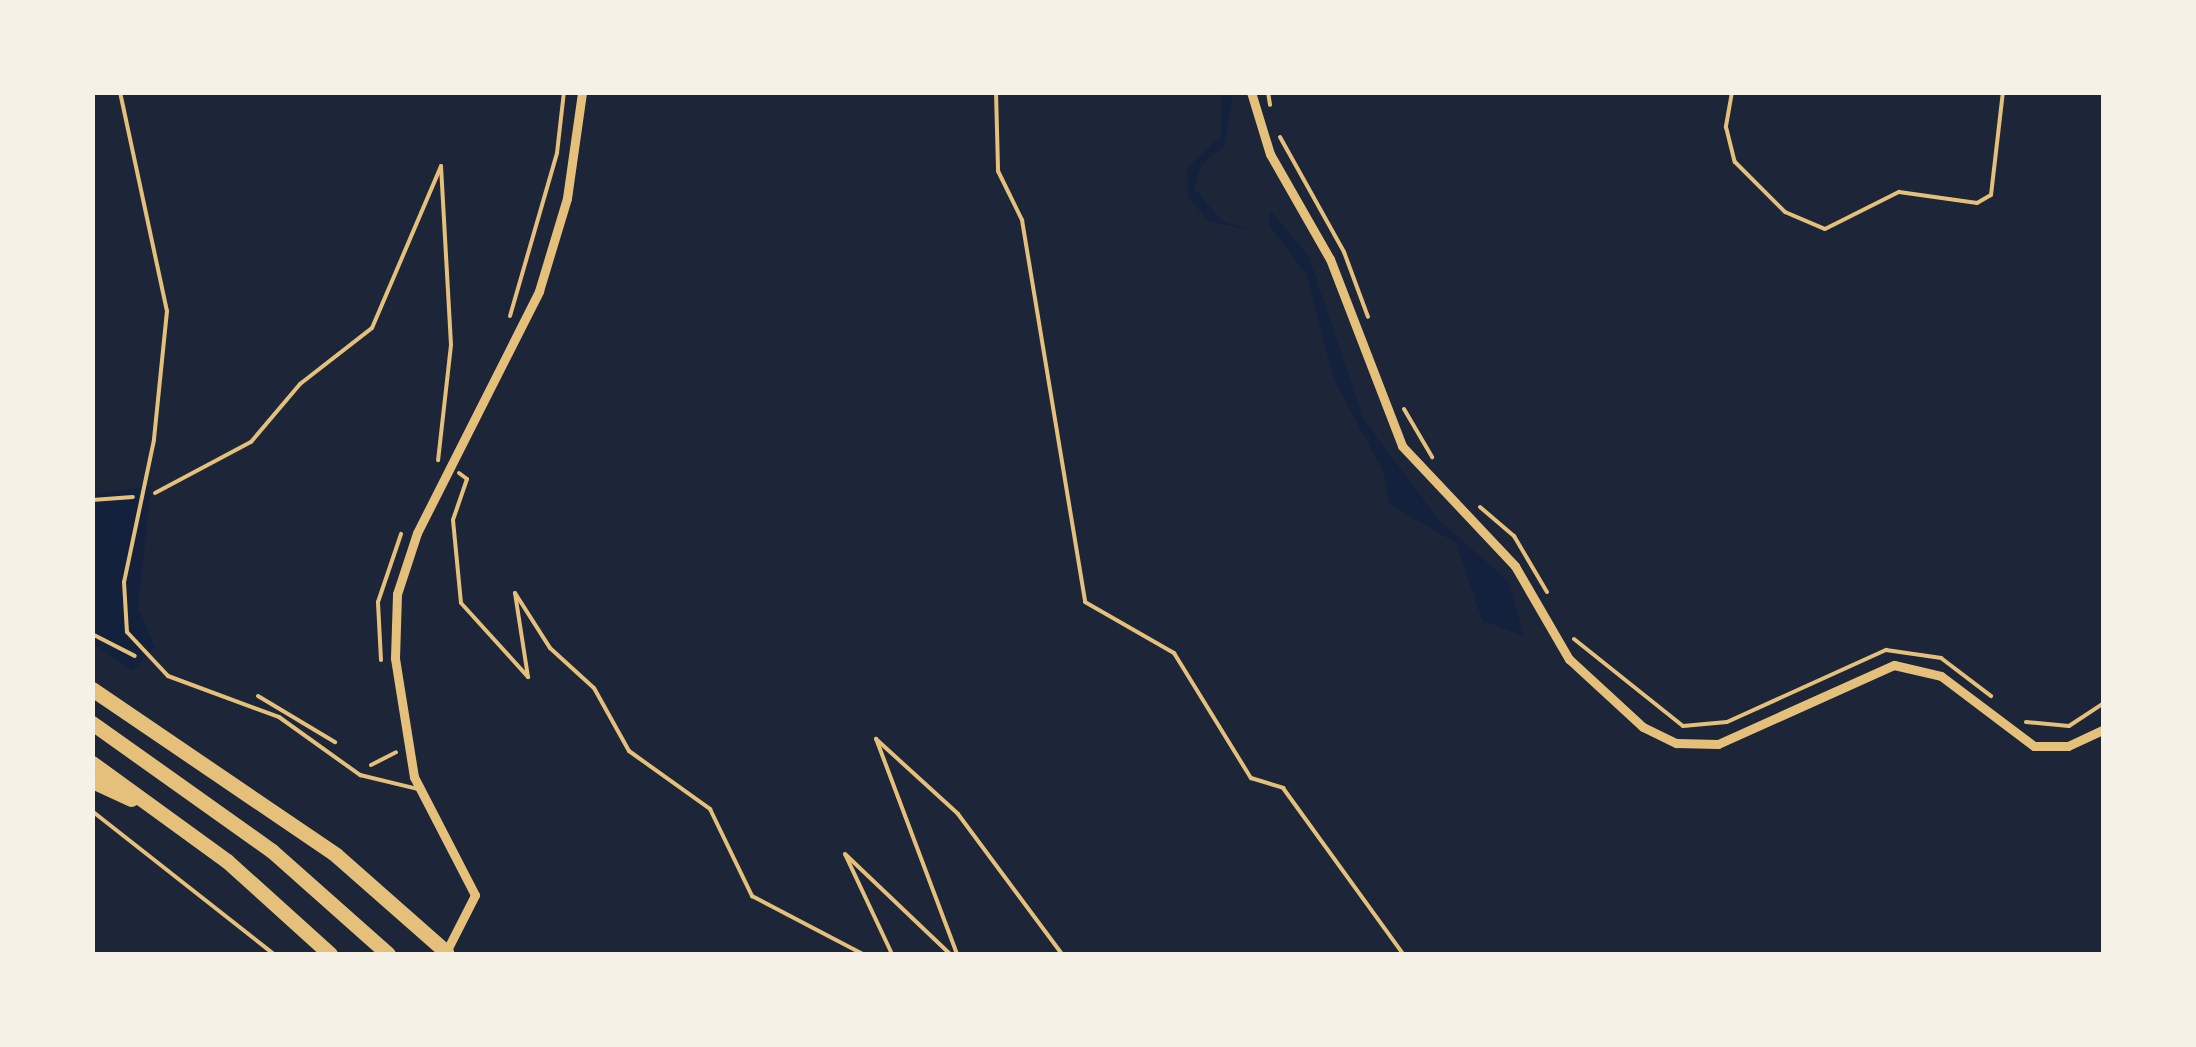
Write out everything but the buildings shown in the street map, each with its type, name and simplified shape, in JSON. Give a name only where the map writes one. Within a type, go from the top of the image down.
[{"type":"highway","points":[[92,689],[336,855],[446,952]]},
{"type":"highway","points":[[92,724],[256,840],[388,954]]},
{"type":"highway","points":[[92,763],[167,816],[328,954]]},
{"type":"highway","points":[[92,781],[167,816]]},
{"type":"street","points":[[446,952],[474,895],[418,789],[394,611],[408,554],[539,291],[566,198],[582,92]]},
{"type":"street","points":[[1251,92],[1270,154],[1330,259],[1402,446],[1441,498],[1515,566],[1570,659],[1643,727],[1676,743],[1718,744],[1894,665],[1940,676],[2034,746],[2068,746],[2104,729]]},
{"type":"lane","points":[[120,92],[166,294],[142,501],[123,616],[148,662],[289,722],[360,775],[418,789]]},
{"type":"path","points":[[508,322],[557,153],[564,92]]},
{"type":"path","points":[[996,92],[998,171],[1022,220],[1085,602],[1174,653],[1250,778],[1283,788],[1403,954]]},
{"type":"path","points":[[1268,92],[1273,115]]},
{"type":"path","points":[[1732,92],[1726,127],[1735,162],[1785,212],[1825,229],[1899,192],[1977,203],[1991,195],[2003,92]]},
{"type":"path","points":[[1276,129],[1344,252],[1370,326]]},
{"type":"path","points":[[92,500],[142,501],[251,442],[300,384],[372,328],[441,166],[452,345],[434,448],[441,463],[452,469]]},
{"type":"path","points":[[1398,399],[1437,465]]},
{"type":"path","points":[[432,477],[456,430]]},
{"type":"path","points":[[467,478],[453,520],[461,603],[528,677],[515,592],[550,648],[588,679],[629,751],[710,809],[752,896],[863,954]]},
{"type":"path","points":[[1474,502],[1514,536],[1554,607]]},
{"type":"path","points":[[383,674],[378,602],[406,524]]},
{"type":"path","points":[[1565,626],[1657,714],[1683,726],[1727,722],[1886,650],[1952,663],[2006,712]]},
{"type":"path","points":[[92,634],[148,662]]},
{"type":"path","points":[[252,694],[309,719],[350,755]]},
{"type":"path","points":[[2019,720],[2069,726],[2104,703]]},
{"type":"path","points":[[958,954],[876,739],[958,814],[1062,954]]},
{"type":"path","points":[[362,764],[387,763],[398,744]]},
{"type":"path","points":[[92,811],[274,954]]},
{"type":"path","points":[[892,954],[845,854],[950,954]]},
{"type":"shaded area","points":[[93,93],[1222,93],[1222,135],[1187,168],[1188,197],[1209,221],[1249,230],[1221,220],[1194,188],[1201,165],[1225,145],[1233,93],[2103,93],[2103,954],[93,954],[92,643],[133,671],[155,647],[138,608],[151,486],[93,495]],"holes":[[[1270,210],[1309,257],[1364,420],[1438,519],[1509,582],[1524,637],[1482,620],[1456,543],[1389,504],[1384,473],[1334,380],[1306,274],[1269,225]]]}]
